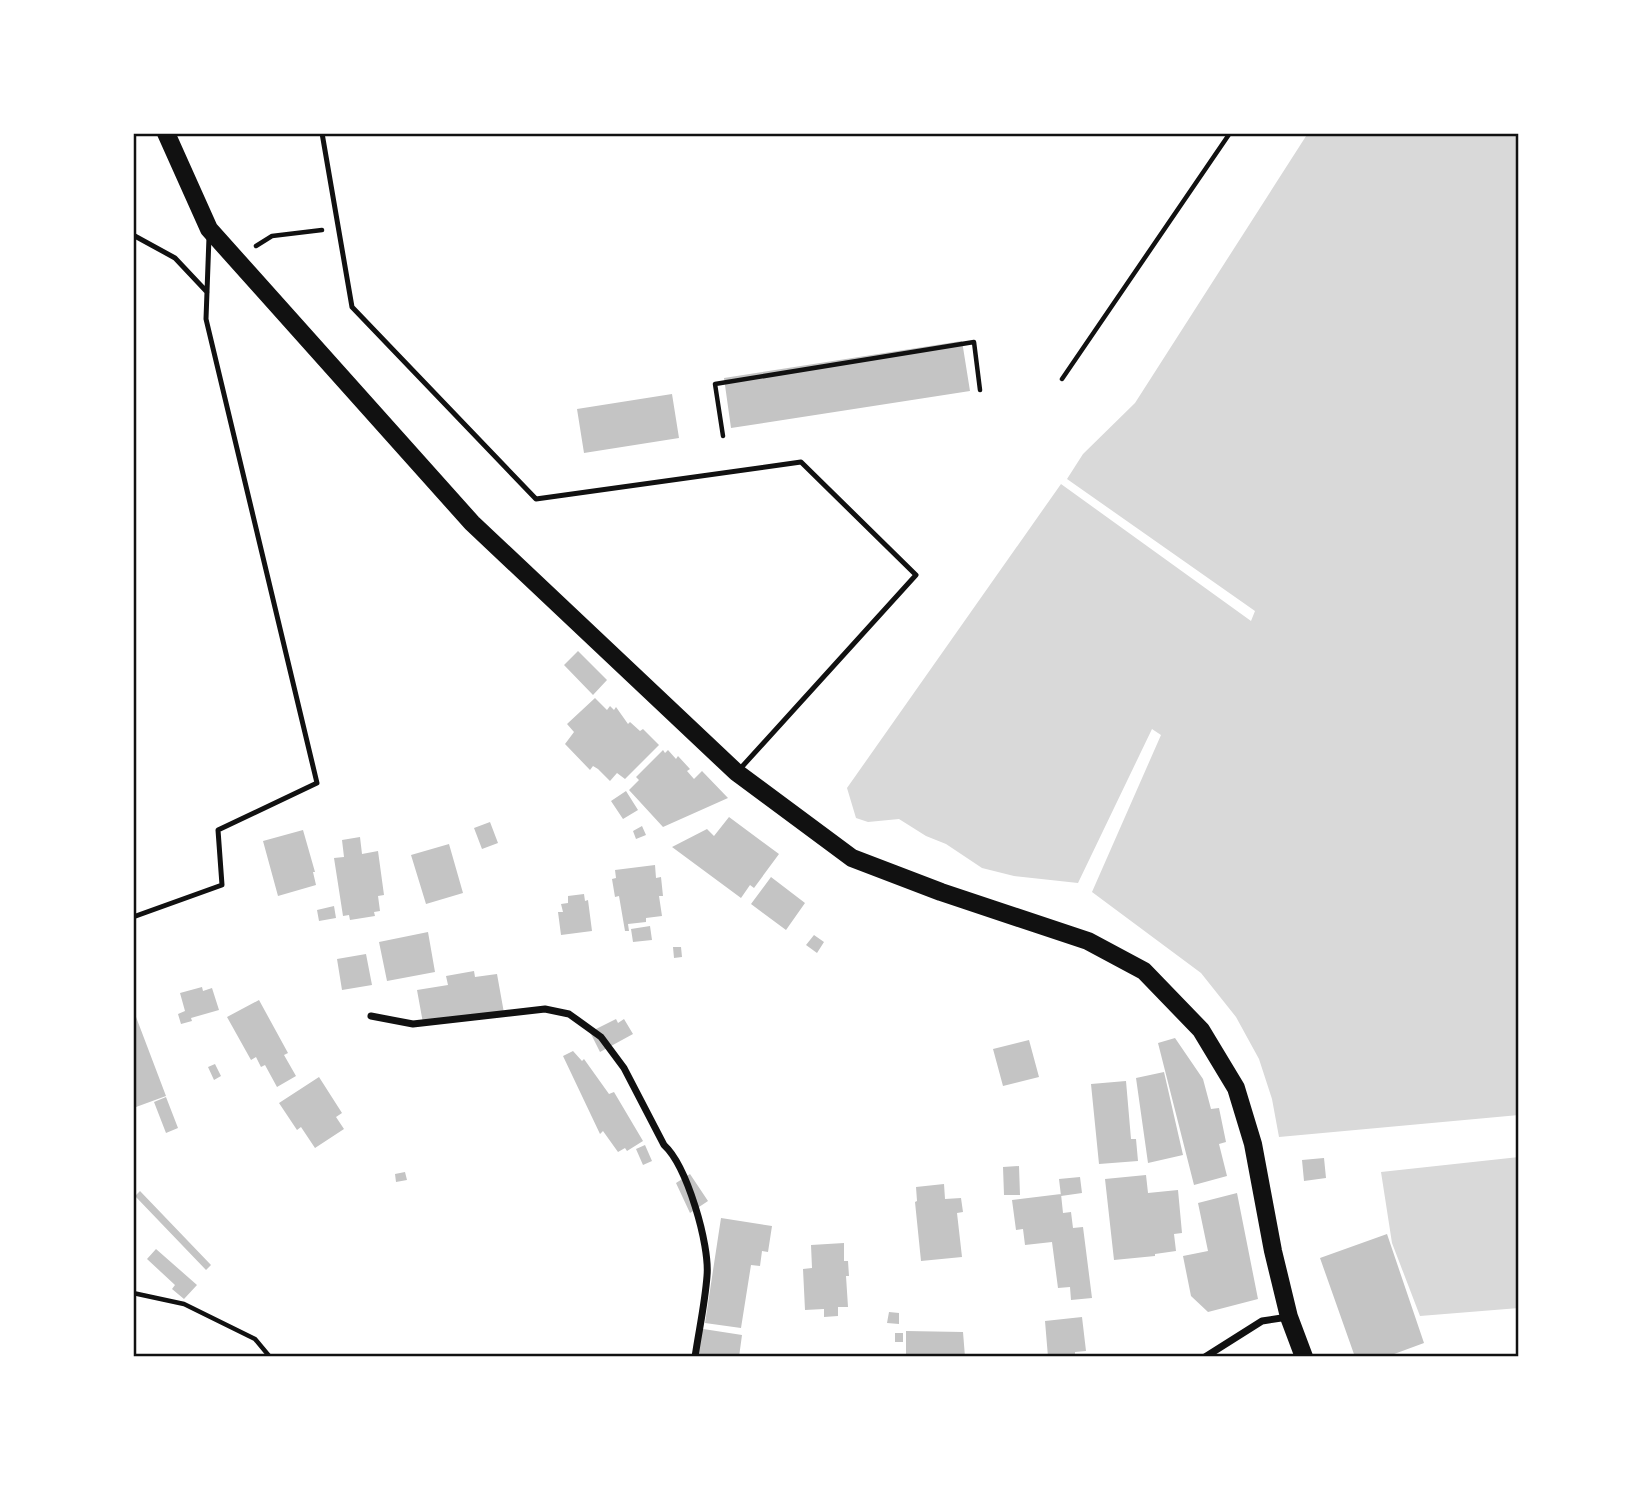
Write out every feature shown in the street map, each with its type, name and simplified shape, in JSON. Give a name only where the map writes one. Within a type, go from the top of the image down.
[{"type":"main road","points":[[166,133],[209,229],[472,523],[736,772],[852,858],[942,892],[1088,941],[1144,971],[1201,1030],[1236,1088],[1253,1144],[1273,1251],[1289,1317],[1304,1357]]},
{"type":"street","points":[[371,1016],[413,1024],[545,1009],[569,1014],[601,1037],[624,1068],[664,1145],[674,1154],[698,1211],[708,1273],[695,1357]]},
{"type":"street","points":[[1205,1357],[1262,1321],[1289,1317]]},
{"type":"lane","points":[[322,133],[352,307],[536,499],[801,462],[916,575],[736,772]]},
{"type":"lane","points":[[133,917],[222,885],[218,830],[317,783],[206,319],[209,229]]},
{"type":"lane","points":[[133,235],[175,258],[207,292]]},
{"type":"path","points":[[1062,379],[1230,133]]},
{"type":"path","points":[[256,246],[272,236],[313,231]]},
{"type":"path","points":[[723,436],[715,384],[974,342],[980,390]]},
{"type":"path","points":[[133,1293],[184,1304],[256,1339],[270,1357]]},
{"type":"shaded area","points":[[1308,133],[1519,133],[1519,1115],[1279,1137],[1272,1099],[1259,1059],[1236,1017],[1201,973],[1092,892],[1161,735],[1152,729],[1078,883],[1014,876],[982,868],[946,844],[926,836],[899,819],[868,822],[856,818],[847,788],[1061,484],[1251,621],[1255,611],[1067,479],[1083,454],[1135,403]]},
{"type":"shaded area","points":[[1519,1157],[1519,1308],[1420,1316],[1392,1243],[1381,1172]]},
{"type":"building","points":[[962,341],[970,391],[731,428],[724,378]]},
{"type":"building","points":[[672,394],[679,438],[584,453],[577,409]]},
{"type":"building","points":[[578,651],[607,680],[593,695],[564,665]]},
{"type":"building","points":[[595,698],[607,710],[610,706],[614,710],[616,707],[628,724],[630,722],[640,731],[643,729],[659,745],[625,779],[617,773],[610,781],[593,766],[590,770],[565,744],[574,732],[567,724]]},
{"type":"building","points":[[663,750],[665,753],[668,750],[676,759],[678,756],[690,769],[687,771],[694,779],[702,771],[728,798],[663,827],[629,790],[639,780],[636,777]]},
{"type":"building","points":[[626,791],[638,810],[623,819],[611,801]]},
{"type":"building","points":[[729,817],[779,854],[754,888],[750,885],[741,898],[672,847],[707,829],[714,836]]},
{"type":"building","points":[[490,822],[498,843],[482,849],[474,828]]},
{"type":"building","points":[[642,826],[646,835],[636,839],[633,831]]},
{"type":"building","points":[[303,830],[316,885],[278,896],[263,841]]},
{"type":"building","points":[[360,837],[362,854],[378,851],[384,895],[378,896],[380,911],[374,912],[375,916],[350,920],[349,915],[343,916],[334,858],[344,857],[342,840]]},
{"type":"building","points":[[449,844],[463,893],[426,904],[411,855]]},
{"type":"building","points":[[655,865],[656,878],[661,877],[663,896],[659,896],[662,916],[646,918],[646,922],[628,924],[629,931],[625,931],[619,896],[615,897],[612,879],[616,878],[615,870]]},
{"type":"building","points":[[771,877],[805,903],[786,930],[751,904]]},
{"type":"building","points":[[584,894],[585,901],[588,900],[592,931],[561,935],[558,912],[563,912],[561,904],[568,903],[568,896]]},
{"type":"building","points":[[334,906],[336,918],[319,921],[317,910]]},
{"type":"building","points":[[650,926],[652,940],[633,942],[631,929]]},
{"type":"building","points":[[428,932],[435,972],[387,981],[379,942]]},
{"type":"building","points":[[814,935],[824,942],[817,953],[806,945]]},
{"type":"building","points":[[673,947],[681,947],[682,957],[674,958]]},
{"type":"building","points":[[366,954],[372,985],[342,990],[337,959]]},
{"type":"building","points":[[474,971],[475,977],[497,974],[504,1013],[423,1023],[417,990],[448,985],[446,976]]},
{"type":"building","points":[[202,987],[203,991],[212,988],[219,1010],[191,1018],[192,1021],[181,1024],[178,1014],[185,1011],[180,993]]},
{"type":"building","points":[[259,1000],[288,1053],[284,1055],[296,1076],[277,1087],[265,1065],[261,1067],[256,1057],[251,1060],[227,1017]]},
{"type":"building","points":[[133,1009],[166,1096],[136,1107],[133,1099]]},
{"type":"building","points":[[616,1019],[618,1023],[624,1019],[633,1034],[600,1052],[590,1032]]},
{"type":"building","points":[[1175,1038],[1203,1079],[1211,1109],[1219,1108],[1226,1142],[1219,1144],[1227,1176],[1194,1185],[1158,1043]]},
{"type":"building","points":[[1029,1040],[1039,1077],[1003,1086],[993,1049]]},
{"type":"building","points":[[573,1051],[582,1061],[584,1059],[609,1094],[614,1092],[643,1141],[627,1151],[625,1148],[618,1152],[603,1131],[600,1134],[563,1056]]},
{"type":"building","points":[[215,1064],[221,1076],[214,1080],[208,1067]]},
{"type":"building","points":[[1164,1072],[1183,1155],[1148,1163],[1136,1078]]},
{"type":"building","points":[[319,1077],[342,1113],[336,1117],[344,1129],[315,1148],[301,1127],[297,1130],[279,1103]]},
{"type":"building","points":[[1126,1081],[1131,1139],[1136,1139],[1138,1161],[1099,1164],[1091,1084]]},
{"type":"building","points":[[166,1097],[178,1128],[166,1133],[154,1102]]},
{"type":"building","points":[[645,1145],[652,1161],[643,1165],[636,1149]]},
{"type":"building","points":[[1324,1158],[1326,1178],[1304,1181],[1302,1160]]},
{"type":"building","points":[[1019,1166],[1020,1195],[1004,1195],[1003,1167]]},
{"type":"building","points":[[405,1172],[407,1180],[396,1182],[395,1174]]},
{"type":"building","points":[[690,1174],[708,1201],[690,1213],[676,1183]]},
{"type":"building","points":[[1146,1175],[1148,1193],[1178,1190],[1182,1233],[1174,1234],[1176,1251],[1114,1260],[1105,1179]]},
{"type":"building","points":[[1080,1177],[1082,1193],[1061,1196],[1059,1179]]},
{"type":"building","points":[[944,1184],[945,1199],[961,1198],[963,1212],[957,1213],[962,1257],[921,1261],[916,1187]]},
{"type":"building","points":[[140,1191],[211,1265],[206,1270],[135,1196]]},
{"type":"building","points":[[1237,1193],[1258,1299],[1208,1312],[1191,1296],[1183,1256],[1208,1251],[1198,1203]]},
{"type":"building","points":[[1061,1194],[1063,1213],[1071,1212],[1073,1228],[1083,1227],[1092,1298],[1071,1300],[1070,1287],[1058,1288],[1052,1242],[1025,1245],[1023,1229],[1016,1230],[1012,1200]]},
{"type":"building","points":[[721,1218],[772,1226],[768,1252],[762,1251],[760,1266],[751,1265],[741,1328],[705,1323]]},
{"type":"building","points":[[1387,1234],[1424,1343],[1386,1357],[1355,1357],[1320,1258]]},
{"type":"building","points":[[844,1243],[844,1261],[848,1261],[849,1276],[846,1276],[848,1307],[838,1307],[838,1316],[824,1317],[824,1309],[805,1310],[803,1269],[812,1268],[811,1245]]},
{"type":"building","points":[[156,1249],[197,1285],[184,1299],[172,1289],[175,1285],[147,1259]]},
{"type":"building","points":[[889,1312],[899,1313],[899,1324],[887,1323]]},
{"type":"building","points":[[1082,1317],[1086,1351],[1075,1352],[1075,1357],[1048,1357],[1045,1321]]},
{"type":"building","points":[[697,1328],[742,1335],[739,1357],[692,1357]]},
{"type":"building","points":[[906,1331],[963,1332],[965,1357],[906,1357]]},
{"type":"building","points":[[895,1333],[903,1333],[903,1342],[895,1342]]}]
